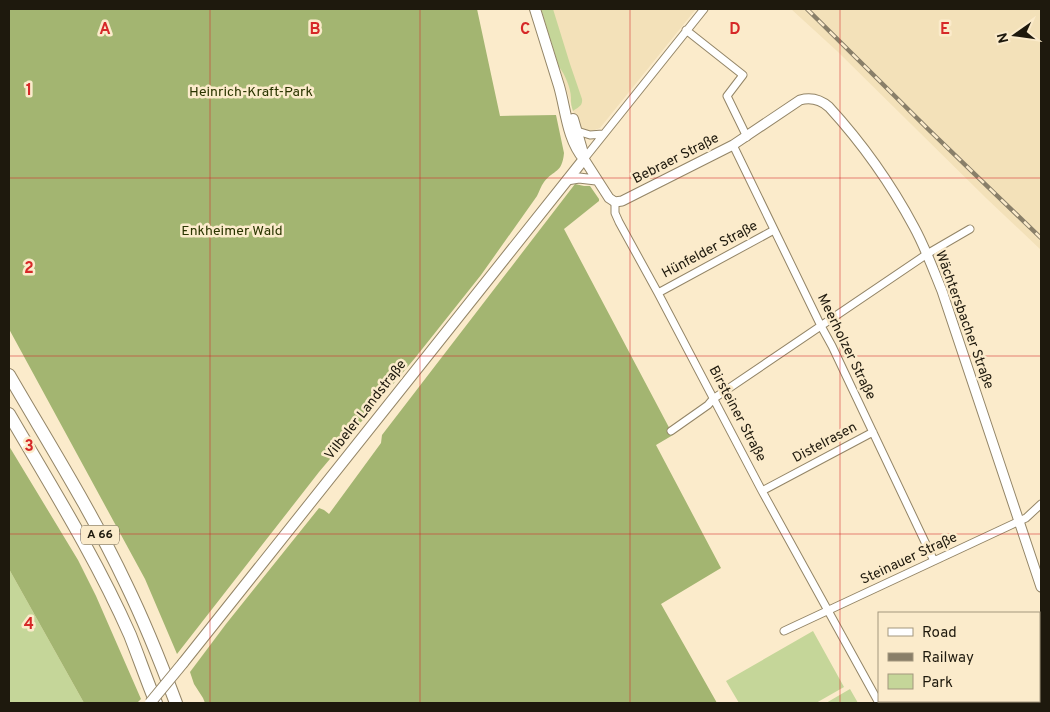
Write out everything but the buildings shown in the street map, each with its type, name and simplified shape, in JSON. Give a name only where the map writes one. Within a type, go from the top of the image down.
[{"type":"highway","name":"A 66","points":[[9,375],[126,583],[162,665],[176,703]]},
{"type":"highway","name":"A 66","points":[[9,414],[63,506],[107,588],[130,636],[156,703]]},
{"type":"main road","points":[[535,9],[578,151],[584,159]]},
{"type":"main road","points":[[566,180],[573,160],[575,136]]},
{"type":"main road","name":"Vilbeler Landstraße","points":[[150,703],[584,159]]},
{"type":"street","name":"Vilbeler Landstraße","points":[[584,159],[704,9]]},
{"type":"street","points":[[686,30],[743,75],[727,96],[747,136]]},
{"type":"street","name":"Bebraer Straße","points":[[616,202],[626,200],[733,145],[795,103],[806,99]]},
{"type":"street","name":"Wächtersbacher Straße","points":[[806,99],[825,103],[835,113],[897,198],[914,227],[942,291],[1041,587]]},
{"type":"street","points":[[575,136],[603,134]]},
{"type":"street","name":"Meerholzer Straße","points":[[733,145],[832,346],[934,561]]},
{"type":"street","points":[[584,159],[609,198],[616,202]]},
{"type":"street","points":[[566,180],[579,178],[596,180]]},
{"type":"street","name":"Birsteiner Straße","points":[[616,202],[614,208],[617,218],[762,491],[878,701]]},
{"type":"street","points":[[671,431],[708,405],[713,399],[927,254],[970,229]]},
{"type":"street","name":"Hünfelder Straße","points":[[658,293],[774,230]]},
{"type":"street","name":"Distelrasen","points":[[762,491],[873,432]]},
{"type":"street","name":"Steinauer Straße","points":[[784,631],[1026,518],[1041,504]]},
{"type":"shaded area","points":[[541,9],[696,9],[600,128],[590,132],[581,130],[577,123]]},
{"type":"shaded area","points":[[791,9],[1041,9],[1041,250],[837,51]]},
{"type":"green space","name":"Enkheimer Wald","points":[[9,9],[477,9],[500,116],[556,115],[564,153],[559,168],[544,182],[537,196],[481,275],[415,358],[319,472],[177,654],[145,579],[9,329]]},
{"type":"green space","points":[[541,9],[553,9],[582,99],[581,105],[573,111],[569,86],[559,67]]},
{"type":"green space","points":[[575,184],[590,186],[599,201],[564,229],[673,435],[656,445],[721,568],[661,604],[717,703],[205,703],[194,684],[190,672],[319,508],[329,514],[381,443],[382,435]]},
{"type":"green space","points":[[9,446],[78,560],[96,596],[141,699],[137,703],[84,703],[9,569]]},
{"type":"green space","points":[[9,569],[84,703],[9,703]]},
{"type":"green space","points":[[813,631],[844,687],[816,703],[739,703],[726,681]]},
{"type":"green space","points":[[850,689],[858,703],[826,703]]},
{"type":"railway","points":[[807,9],[1041,238]]},
{"type":"park label","name":"Heinrich-Kraft-Park","points":[[251,92]]}]
